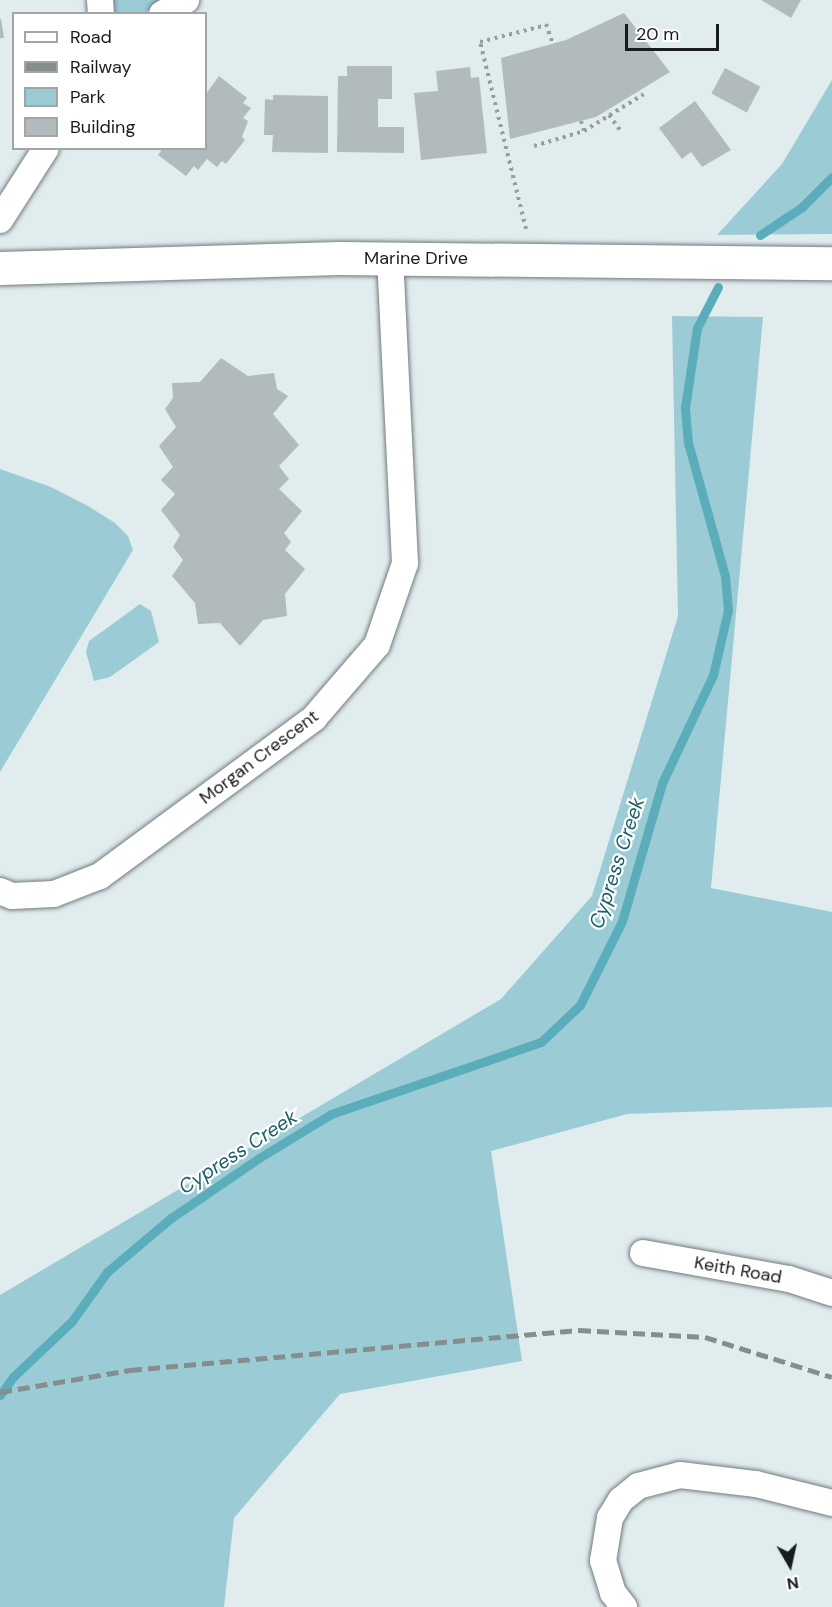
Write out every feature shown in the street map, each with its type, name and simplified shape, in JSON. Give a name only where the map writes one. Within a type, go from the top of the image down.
[{"type":"main road","name":"Marine Drive","points":[[0,268],[390,259],[832,263]]},
{"type":"street","points":[[165,12],[186,0]]},
{"type":"street","points":[[0,220],[45,150]]},
{"type":"street","name":"Morgan Crescent","points":[[0,891],[12,896],[54,894],[100,876],[314,718],[376,645],[405,563],[390,259]]},
{"type":"street","name":"Keith Road","points":[[643,1253],[789,1279],[832,1293]]},
{"type":"street","points":[[624,1607],[612,1593],[603,1561],[610,1518],[621,1500],[638,1486],[680,1475],[756,1484],[832,1503]]},
{"type":"path","points":[[528,238],[480,42],[546,24],[553,44]]},
{"type":"path","points":[[534,146],[584,131],[644,94]]},
{"type":"path","points":[[609,116],[622,133]]},
{"type":"path","points":[[581,120],[584,131]]},
{"type":"green space","points":[[113,0],[160,0],[146,12],[115,12]]},
{"type":"green space","points":[[832,80],[832,234],[717,235],[782,164]]},
{"type":"green space","points":[[672,316],[763,317],[711,888],[832,912],[832,1107],[627,1114],[491,1151],[522,1361],[340,1394],[234,1518],[224,1607],[0,1607],[0,1295],[501,999],[592,896],[678,616]]},
{"type":"green space","points":[[0,469],[51,487],[88,506],[115,523],[128,536],[133,550],[0,772]]},
{"type":"green space","points":[[140,604],[151,611],[159,642],[110,677],[94,681],[86,652],[89,641]]},
{"type":"building","points":[[761,0],[801,0],[791,18]]},
{"type":"building","points":[[624,13],[670,72],[596,117],[510,139],[501,58],[566,40]]},
{"type":"building","points":[[1,19],[4,38],[0,38]]},
{"type":"building","points":[[347,66],[392,66],[392,99],[378,99],[378,127],[404,127],[404,153],[337,152],[338,76],[347,76]]},
{"type":"building","points":[[470,67],[471,78],[479,77],[487,153],[421,160],[414,93],[438,91],[436,71]]},
{"type":"building","points":[[725,68],[760,87],[747,112],[711,94]]},
{"type":"building","points":[[219,76],[247,98],[243,103],[251,108],[243,118],[248,121],[242,137],[245,140],[226,164],[222,161],[217,167],[207,159],[198,170],[194,166],[186,176],[158,155],[162,150],[207,150],[207,93]]},
{"type":"building","points":[[273,95],[328,96],[328,153],[272,152],[273,135],[264,135],[265,99],[273,100]]},
{"type":"building","points":[[695,101],[731,150],[702,167],[691,152],[682,159],[659,128]]},
{"type":"building","points":[[221,358],[248,376],[274,373],[277,389],[288,396],[273,414],[299,445],[279,466],[289,479],[279,489],[302,511],[284,533],[291,542],[285,550],[305,569],[285,594],[287,616],[263,620],[240,646],[220,623],[198,624],[195,603],[172,576],[183,560],[173,547],[180,535],[161,510],[175,494],[161,480],[173,467],[159,446],[176,427],[165,409],[173,398],[172,383],[200,382]]},
{"type":"waterway","name":"Cypress Creek","points":[[760,235],[802,207],[832,177]]},
{"type":"waterway","name":"Cypress Creek","points":[[0,1395],[13,1377],[72,1321],[107,1272],[171,1218],[259,1158],[331,1114],[541,1042],[580,1005],[622,921],[662,783],[713,675],[728,610],[725,576],[688,443],[685,408],[697,328],[718,287]]},
{"type":"railway","points":[[0,1392],[130,1370],[579,1330],[705,1337],[832,1377]]}]
